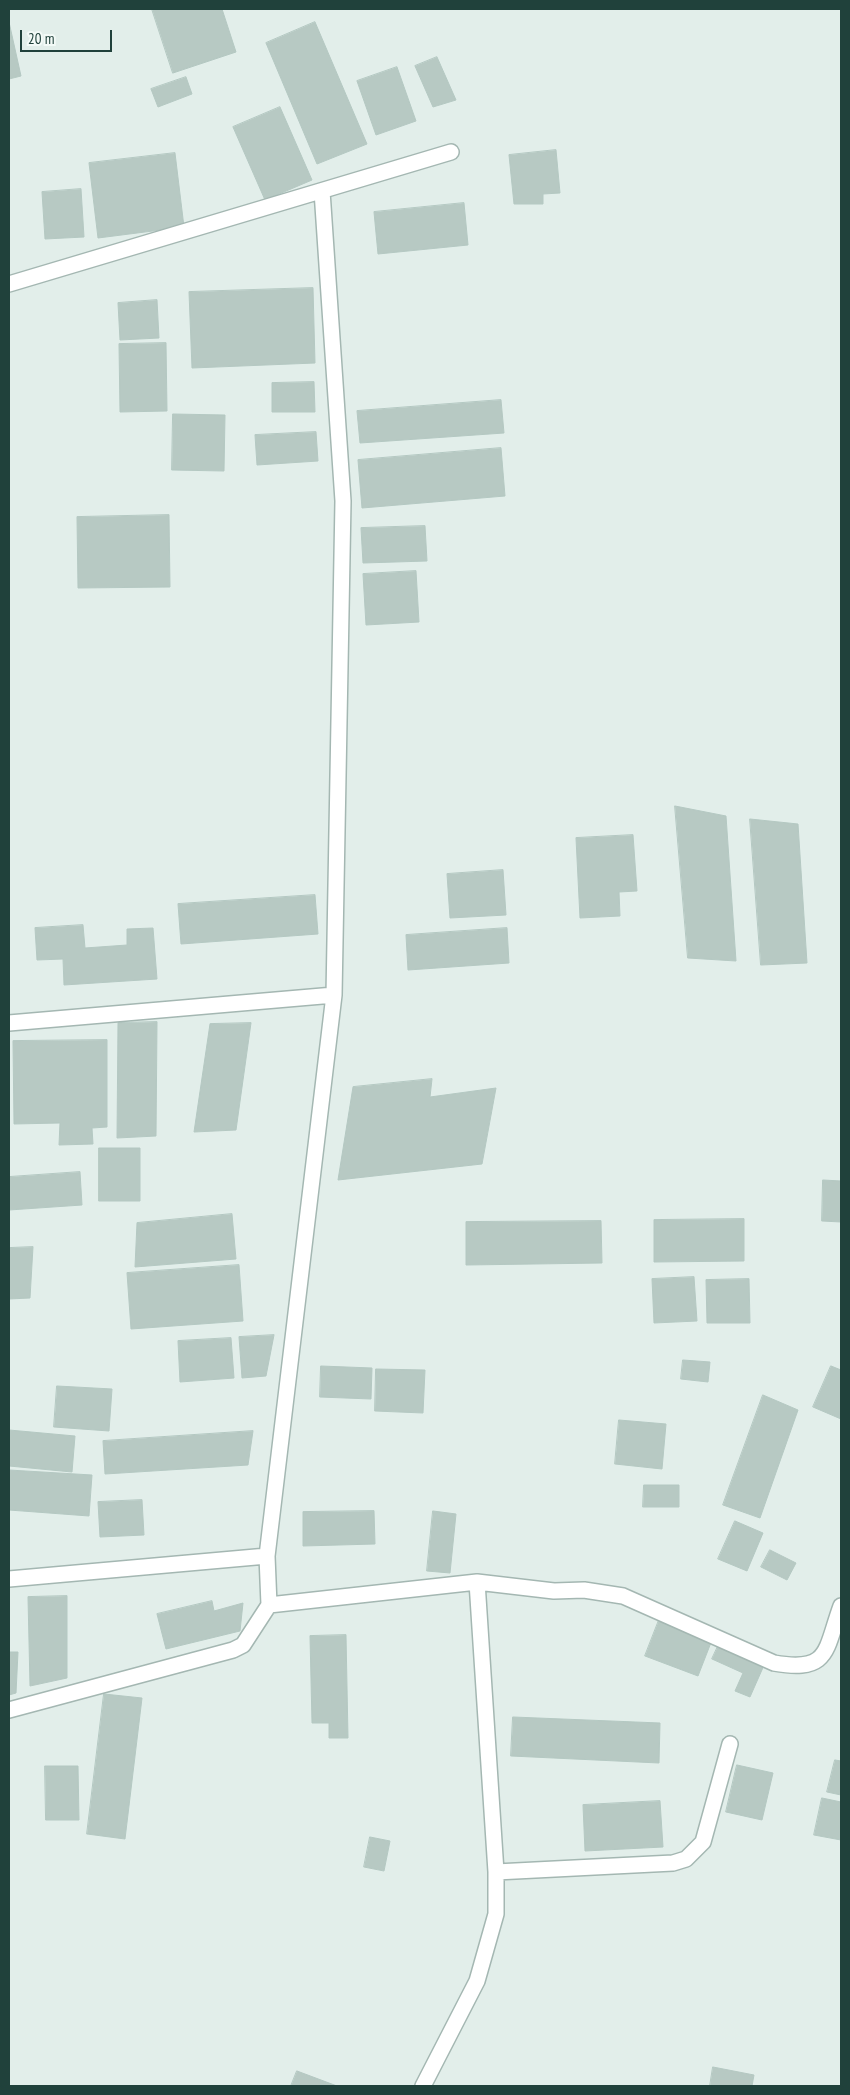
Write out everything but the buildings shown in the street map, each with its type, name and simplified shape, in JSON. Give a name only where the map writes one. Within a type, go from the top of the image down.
[{"type":"street","points":[[9,284],[450,152]]},
{"type":"street","points":[[9,1710],[233,1650],[243,1645],[269,1605],[267,1556],[334,995],[343,501],[322,191]]},
{"type":"street","points":[[9,1023],[334,995]]},
{"type":"street","points":[[9,1579],[267,1556]]},
{"type":"street","points":[[269,1605],[477,1582],[554,1591],[584,1590],[622,1596],[774,1663],[794,1666],[811,1664],[823,1656],[841,1606]]},
{"type":"street","points":[[423,2086],[477,1981],[496,1914],[496,1872],[477,1582]]},
{"type":"street","points":[[496,1872],[673,1863],[686,1859],[703,1842],[730,1744]]}]
